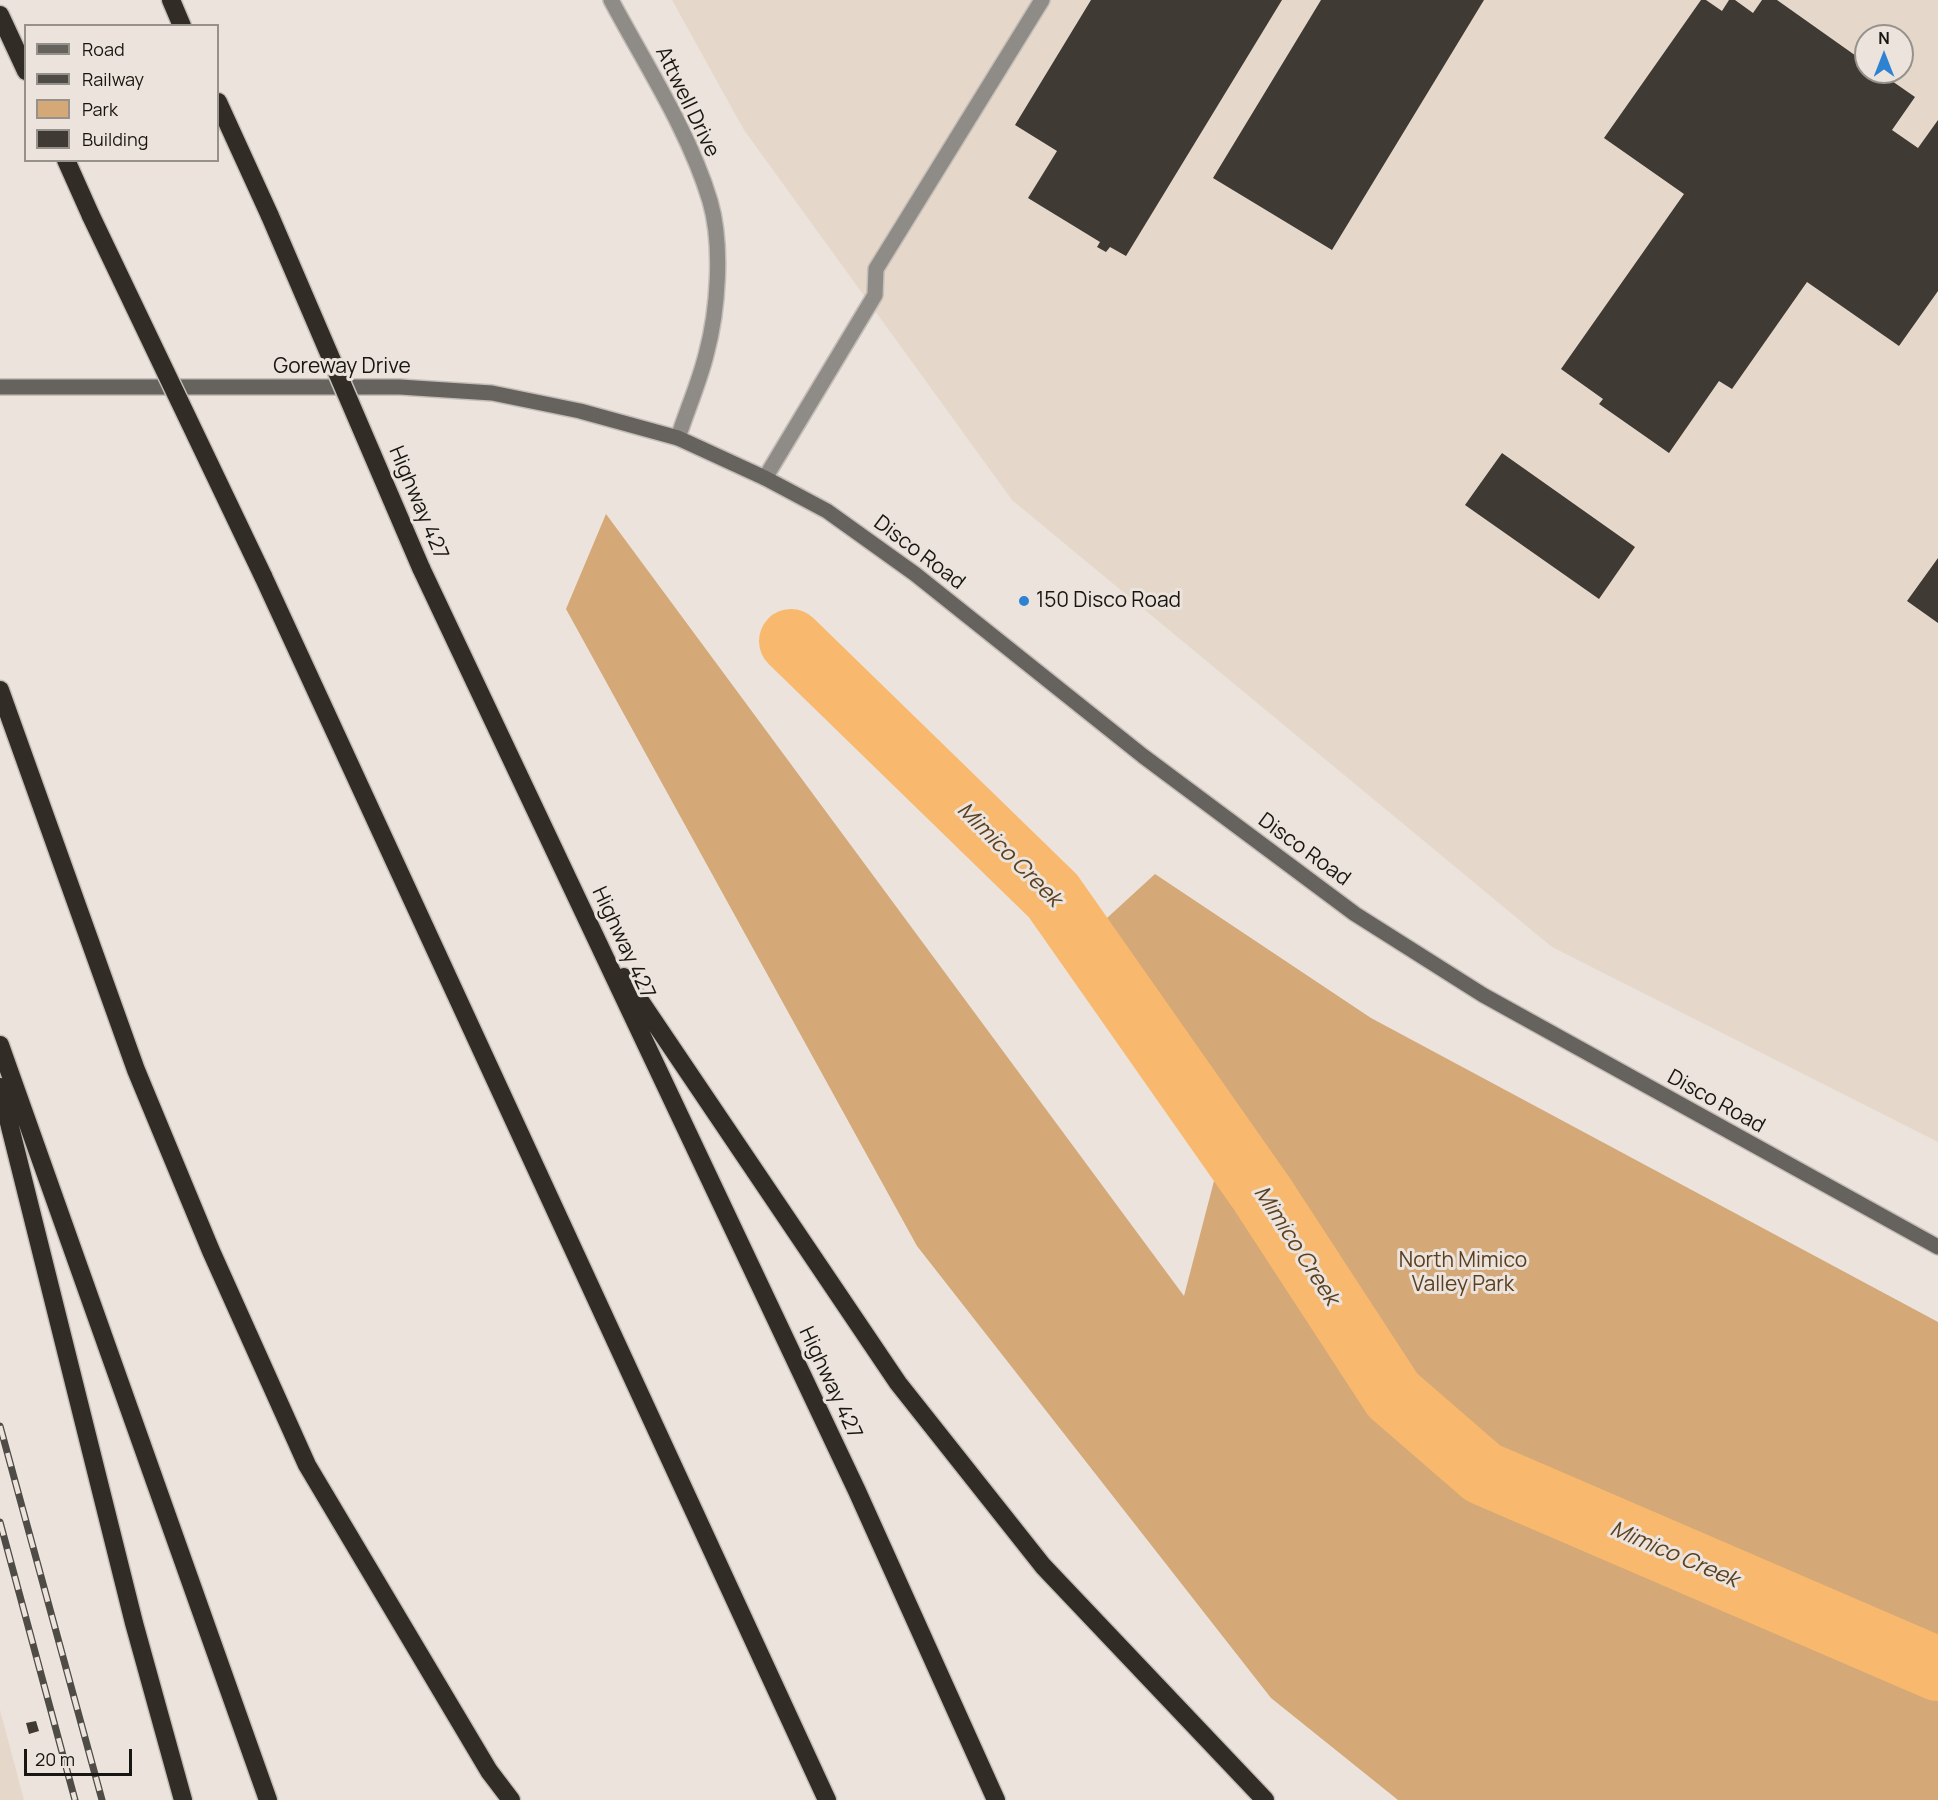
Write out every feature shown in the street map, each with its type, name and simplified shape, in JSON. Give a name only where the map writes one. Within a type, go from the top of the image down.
[{"type":"highway","points":[[171,0],[181,24]]},
{"type":"highway","points":[[0,15],[24,67]]},
{"type":"highway","name":"Highway 427","points":[[219,104],[270,216],[421,568],[857,1491],[996,1800]]},
{"type":"highway","points":[[67,162],[263,576],[827,1800]]},
{"type":"highway","points":[[0,690],[136,1070],[211,1251],[307,1466],[489,1771],[511,1800]]},
{"type":"highway","points":[[590,927],[898,1383],[1043,1566],[1264,1800]]},
{"type":"highway","points":[[0,1046],[268,1800]]},
{"type":"highway","points":[[0,1087],[134,1623],[183,1800]]},
{"type":"main road","name":"Goreway Drive","points":[[0,387],[400,387],[492,393],[580,411],[678,438]]},
{"type":"main road","name":"Disco Road","points":[[678,438],[765,478],[827,511],[915,574],[1152,763],[1355,914],[1504,1007],[1938,1248]]},
{"type":"street","name":"Attwell Drive","points":[[611,0],[683,134],[710,202],[717,249],[715,297],[706,355],[678,438]]},
{"type":"street","points":[[765,478],[875,295],[876,269],[1042,0]]},
{"type":"shaded area","points":[[672,0],[1938,0],[1938,1142],[1552,947],[1012,500],[744,130]]},
{"type":"shaded area","points":[[0,1710],[24,1800],[0,1800]]},
{"type":"green space","name":"North Mimico Valley Park","points":[[606,514],[1184,1296],[1214,1181],[1192,1065],[1095,929],[1155,874],[1371,1018],[1938,1322],[1938,1648],[1410,1448],[1938,1664],[1938,1800],[1398,1800],[1271,1698],[917,1246],[566,609]]},
{"type":"building","points":[[1091,0],[1282,0],[1126,256],[1110,247],[1106,252],[1097,247],[1100,242],[1028,198],[1057,151],[1015,125]]},
{"type":"building","points":[[1321,0],[1484,0],[1332,250],[1213,178]]},
{"type":"building","points":[[1701,0],[1706,0],[1722,11],[1729,0],[1735,0],[1753,13],[1762,0],[1777,0],[1854,55],[1854,84],[1896,84],[1915,97],[1892,130],[1918,148],[1938,120],[1938,291],[1899,346],[1807,282],[1732,389],[1719,381],[1669,453],[1599,404],[1603,399],[1561,369],[1684,194],[1604,138]]},
{"type":"building","points":[[1502,453],[1635,547],[1599,599],[1465,505]]},
{"type":"building","points":[[1938,558],[1938,623],[1907,601]]},
{"type":"building","points":[[36,1721],[39,1731],[29,1734],[26,1723]]},
{"type":"waterway","name":"Mimico Creek","points":[[791,641],[1053,896],[1262,1194],[1393,1395],[1483,1473],[1938,1669]]},
{"type":"railway","points":[[0,1426],[102,1800]]},
{"type":"railway","points":[[0,1522],[75,1800]]},
{"type":"place","name":"150 Disco Road","points":[[1024,601]]}]
